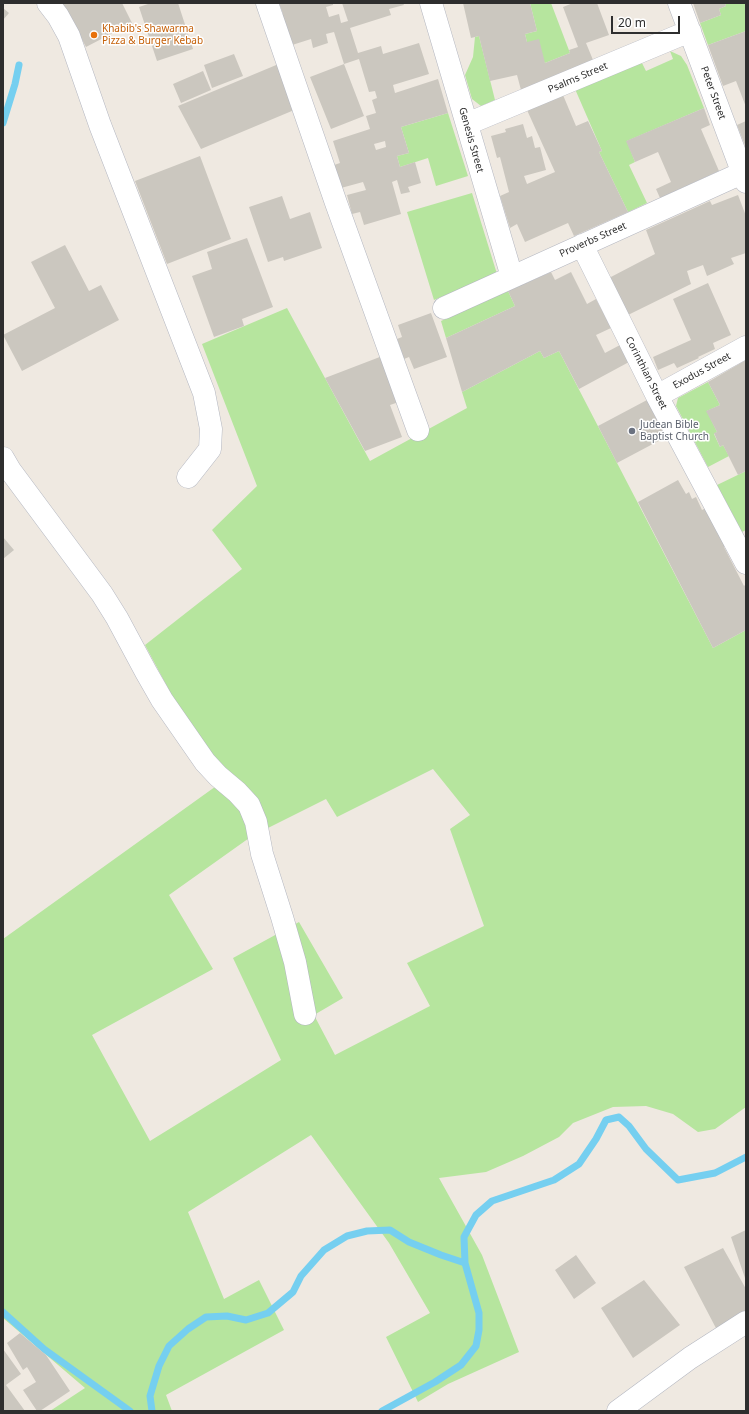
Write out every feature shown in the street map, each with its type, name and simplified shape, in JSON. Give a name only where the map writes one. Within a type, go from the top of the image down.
[{"type":"street","points":[[48,3],[58,16],[69,36],[100,125],[204,393],[211,429],[210,449],[188,477]]},
{"type":"street","points":[[267,3],[418,430]]},
{"type":"street","name":"Genesis Street","points":[[431,3],[512,277]]},
{"type":"street","name":"Peter Street","points":[[679,3],[744,178]]},
{"type":"street","name":"Psalms Street","points":[[467,124],[690,31]]},
{"type":"street","name":"Proverbs Street","points":[[444,308],[582,245],[744,178]]},
{"type":"street","name":"Corinthian Street","points":[[582,245],[657,396],[746,563]]},
{"type":"street","name":"Exodus Street","points":[[657,396],[746,347]]},
{"type":"street","points":[[3,458],[10,470],[102,594],[156,689],[201,757],[218,776],[249,805],[256,822],[262,854],[292,954],[305,1014]]},
{"type":"street","points":[[618,1411],[678,1366],[746,1322]]},
{"type":"green space","points":[[530,3],[551,3],[570,53],[545,63],[527,42],[525,34],[537,31]]},
{"type":"green space","points":[[725,3],[746,3],[746,31],[708,45],[700,23],[721,15],[719,9],[726,6]]},
{"type":"green space","points":[[479,36],[495,100],[481,106],[472,99],[465,75],[473,57],[475,37]]},
{"type":"green space","points":[[670,51],[681,56],[687,65],[704,108],[627,141],[635,162],[629,165],[647,203],[628,212],[599,152],[602,151],[575,89],[641,61],[646,71],[673,59]]},
{"type":"green space","points":[[448,113],[468,176],[436,186],[428,158],[400,167],[397,156],[409,153],[401,127]]},
{"type":"green space","points":[[472,193],[497,274],[434,300],[407,212]]},
{"type":"green space","points":[[508,291],[515,306],[446,338],[441,321]]},
{"type":"green space","points":[[287,308],[370,461],[467,408],[462,392],[540,351],[544,358],[559,351],[713,648],[746,630],[746,1107],[715,1129],[698,1132],[673,1114],[646,1106],[613,1107],[573,1123],[559,1137],[523,1156],[486,1172],[439,1178],[482,1255],[519,1352],[448,1384],[418,1402],[386,1337],[430,1313],[389,1243],[311,1135],[188,1212],[224,1299],[259,1280],[284,1330],[166,1395],[172,1411],[50,1411],[85,1388],[3,1318],[3,939],[219,784],[145,645],[242,569],[212,530],[257,486],[202,344]],"holes":[[[433,769],[470,815],[450,829],[484,926],[407,963],[430,1006],[335,1055],[314,1015],[343,998],[299,922],[233,958],[281,1060],[150,1141],[92,1035],[213,969],[169,895],[252,836],[326,799],[337,817]]]},
{"type":"green space","points":[[708,382],[720,405],[707,411],[717,432],[714,434],[720,447],[723,445],[729,456],[708,467],[676,406],[678,398]]},
{"type":"green space","points":[[746,471],[746,530],[742,532],[717,485]]},
{"type":"building","name":"Khabib's Shawarma Pizza & Burger Kebab","points":[[60,3],[122,3],[132,23],[86,47],[65,7]]},
{"type":"building","points":[[151,3],[178,3],[193,49],[157,61],[139,7]]},
{"type":"building","points":[[279,3],[333,3],[333,5],[326,7],[329,17],[339,14],[341,23],[348,21],[342,3],[403,3],[404,5],[389,9],[391,15],[350,28],[358,53],[381,46],[383,54],[419,43],[429,74],[393,85],[395,93],[438,79],[448,113],[401,127],[409,153],[397,156],[400,167],[415,162],[421,183],[408,187],[410,192],[401,194],[397,180],[392,182],[401,214],[364,225],[360,212],[352,214],[347,195],[366,190],[363,182],[341,188],[334,165],[340,163],[333,141],[370,129],[366,116],[376,113],[372,100],[377,98],[375,91],[369,92],[359,59],[344,64],[334,32],[326,34],[328,43],[313,48],[311,39],[289,46],[280,15],[283,14]],"holes":[[[385,141],[386,147],[376,150],[374,144]]]},
{"type":"building","points":[[463,3],[530,3],[537,31],[525,34],[527,42],[539,39],[545,63],[570,53],[569,50],[578,47],[563,7],[573,3],[597,3],[609,35],[586,43],[593,60],[521,90],[517,75],[490,81],[479,36],[471,38]]},
{"type":"building","points":[[693,3],[725,3],[726,6],[719,9],[721,15],[700,23]]},
{"type":"building","points":[[3,8],[9,13],[3,20]]},
{"type":"building","points":[[746,31],[746,107],[736,81],[723,86],[708,45]]},
{"type":"building","points":[[234,54],[243,76],[212,88],[204,65]]},
{"type":"building","points":[[281,63],[299,108],[201,149],[178,106]]},
{"type":"building","points":[[344,64],[364,116],[331,129],[310,77]]},
{"type":"building","points":[[203,71],[211,90],[181,103],[173,84]]},
{"type":"building","points":[[563,95],[576,126],[588,121],[602,151],[599,152],[628,212],[574,236],[568,223],[525,242],[517,224],[510,228],[500,196],[509,192],[500,157],[497,158],[491,136],[506,132],[505,129],[523,124],[527,138],[532,136],[535,148],[540,147],[546,170],[524,176],[527,184],[555,172],[527,110]]},
{"type":"building","points":[[704,108],[710,125],[701,129],[719,171],[660,198],[656,189],[671,182],[658,152],[635,162],[626,141]]},
{"type":"building","points":[[746,121],[746,148],[737,125]]},
{"type":"building","points":[[200,156],[231,239],[167,264],[135,181]]},
{"type":"building","points":[[738,195],[746,216],[746,253],[731,258],[734,264],[707,276],[703,265],[687,271],[691,284],[628,315],[609,278],[655,254],[646,230],[710,201],[712,205]]},
{"type":"building","points":[[282,196],[290,219],[310,212],[322,248],[284,261],[283,257],[268,262],[249,207]]},
{"type":"building","points":[[247,238],[273,307],[242,319],[244,326],[214,337],[192,276],[212,269],[207,252]]},
{"type":"building","points":[[65,245],[89,291],[101,285],[119,320],[22,371],[3,335],[55,308],[31,262]]},
{"type":"building","points":[[551,272],[555,280],[571,272],[587,304],[596,299],[611,328],[596,335],[605,353],[620,345],[629,362],[579,389],[559,351],[544,358],[540,351],[462,392],[446,338],[515,306],[508,291]]},
{"type":"building","points":[[708,283],[731,335],[713,343],[715,349],[698,357],[699,358],[677,368],[674,363],[658,370],[653,357],[691,340],[673,299]]},
{"type":"building","points":[[431,313],[447,357],[414,369],[409,357],[404,359],[397,339],[402,337],[398,325]]},
{"type":"building","points":[[385,355],[402,401],[390,405],[402,437],[365,451],[325,378]]},
{"type":"building","points":[[746,360],[746,471],[738,475],[723,445],[720,447],[714,433],[717,432],[706,411],[720,405],[708,382]]},
{"type":"building","name":"Judean Bible Baptist Church","points":[[647,400],[666,437],[617,463],[598,426]]},
{"type":"building","points":[[678,480],[686,494],[689,492],[692,499],[696,497],[702,510],[706,508],[726,546],[724,547],[744,586],[746,584],[746,630],[713,648],[638,502]]},
{"type":"building","points":[[3,537],[14,550],[3,559]]},
{"type":"building","points":[[746,1230],[746,1281],[731,1237]]},
{"type":"building","points":[[723,1248],[746,1289],[746,1316],[718,1332],[684,1267]]},
{"type":"building","points":[[576,1255],[596,1283],[574,1299],[555,1270]]},
{"type":"building","points":[[644,1280],[680,1325],[633,1358],[601,1308]]},
{"type":"building","points":[[20,1333],[46,1355],[70,1391],[40,1411],[37,1411],[23,1390],[36,1382],[27,1367],[23,1370],[7,1343]]},
{"type":"building","points":[[3,1349],[21,1374],[6,1385],[25,1411],[3,1411]]},
{"type":"waterway","points":[[3,123],[19,65]]},
{"type":"waterway","points":[[382,1411],[435,1382],[461,1365],[476,1346],[479,1330],[479,1313],[465,1263],[464,1237],[476,1215],[492,1201],[554,1180],[579,1164],[596,1139],[606,1120],[619,1117],[629,1126],[646,1149],[678,1180],[715,1173],[746,1157]]},
{"type":"waterway","points":[[152,1411],[150,1396],[159,1366],[169,1346],[188,1329],[206,1317],[227,1316],[246,1320],[268,1313],[293,1292],[301,1276],[324,1250],[347,1236],[367,1231],[390,1230],[409,1242],[465,1263]]},
{"type":"waterway","points":[[3,1312],[44,1349],[130,1411]]},
{"type":"place","name":"Khabib's Shawarma Pizza & Burger Kebab","points":[[94,35]]},
{"type":"place","name":"Judean Bible Baptist Church","points":[[632,431]]}]
